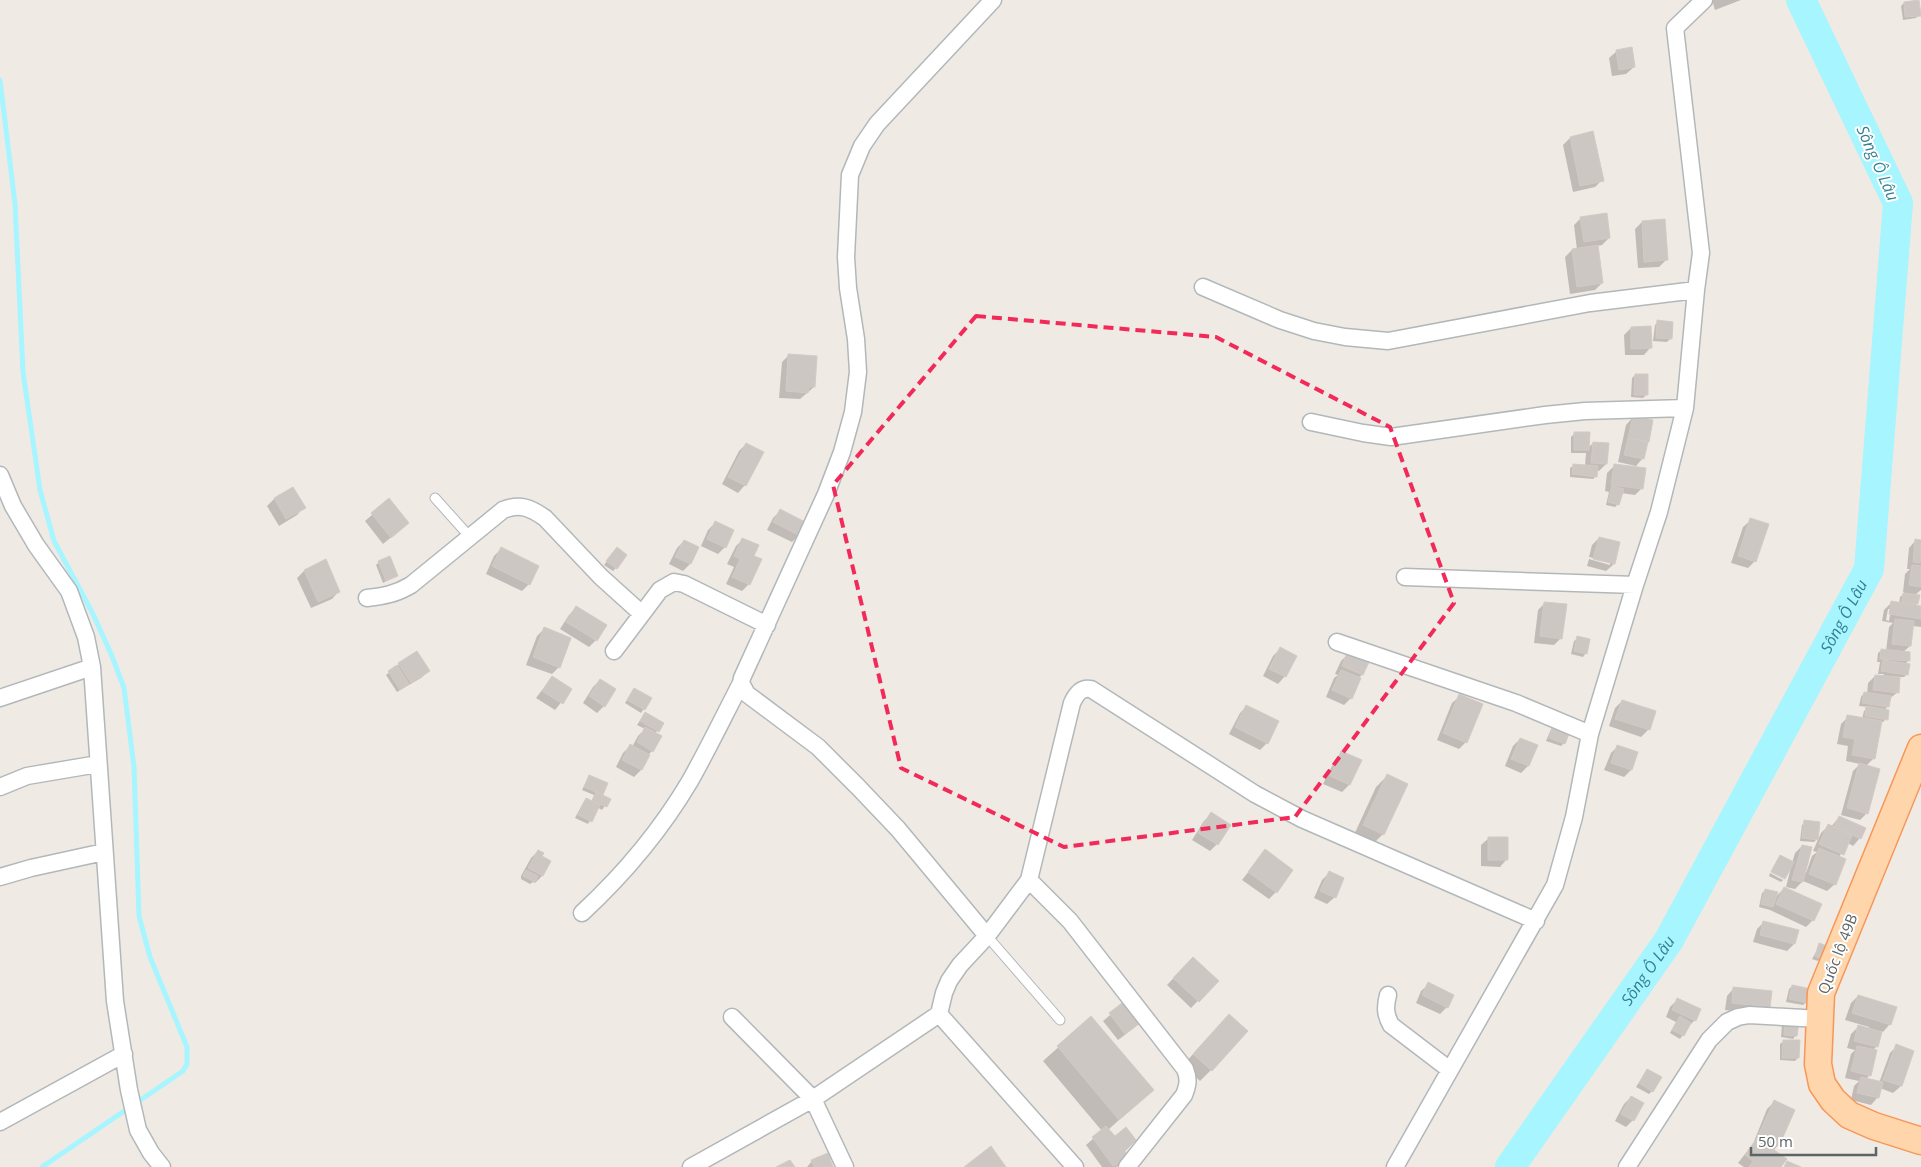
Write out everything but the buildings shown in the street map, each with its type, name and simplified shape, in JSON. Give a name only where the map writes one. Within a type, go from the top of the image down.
[{"type":"main road","name":"Quốc lộ 49B","points":[[1921,748],[1821,993],[1818,1064],[1822,1084],[1849,1115],[1874,1126],[1921,1141]]},
{"type":"street","points":[[582,913],[613,885],[670,811],[690,781],[741,684],[742,678],[826,494],[842,452],[853,412],[858,372],[846,257],[850,175],[862,146],[877,124],[993,0]]},
{"type":"street","points":[[1395,1167],[1555,885],[1574,817],[1590,734],[1659,512],[1685,408],[1701,253],[1675,28],[1704,0]]},
{"type":"street","points":[[1203,287],[1280,320],[1314,331],[1345,338],[1388,341],[1590,303],[1696,290]]},
{"type":"street","points":[[1311,422],[1392,437],[1584,411],[1685,408]]},
{"type":"street","points":[[0,475],[6,508],[36,545],[68,591],[83,628],[92,667],[115,1001],[128,1090],[138,1130],[151,1153],[162,1167]]},
{"type":"street","points":[[367,598],[390,595],[401,591],[504,510],[512,506],[524,506],[545,518],[594,571],[642,614]]},
{"type":"street","points":[[1405,577],[1635,585]]},
{"type":"street","points":[[614,651],[660,590],[674,582],[684,584],[767,625]]},
{"type":"street","points":[[1338,642],[1516,703],[1590,734]]},
{"type":"street","points":[[0,698],[92,667]]},
{"type":"street","points":[[741,684],[747,694],[818,747],[858,787],[898,829],[987,936]]},
{"type":"street","points":[[691,1167],[813,1099],[939,1014],[949,981],[960,965],[987,936],[1028,880],[1072,703],[1080,690],[1085,688],[1091,689],[1276,806],[1536,921]]},
{"type":"street","points":[[0,787],[27,776],[98,764]]},
{"type":"street","points":[[0,877],[31,868],[104,852]]},
{"type":"street","points":[[1028,880],[1070,921],[1185,1069],[1188,1077],[1188,1086],[1184,1095],[1126,1167]]},
{"type":"street","points":[[1388,995],[1385,1006],[1386,1015],[1391,1025],[1450,1070]]},
{"type":"street","points":[[939,1014],[1065,1164]]},
{"type":"street","points":[[1627,1167],[1709,1040],[1727,1022],[1738,1017],[1750,1015],[1820,1019]]},
{"type":"street","points":[[732,1018],[813,1099],[844,1167]]},
{"type":"street","points":[[0,1122],[124,1054]]},
{"type":"lane","points":[[435,498],[470,537]]},
{"type":"lane","points":[[987,936],[1060,1020]]},
{"type":"highlighted area","points":[[976,316],[1216,337],[1390,427],[1454,603],[1295,817],[1064,847],[901,768],[833,485]]},
{"type":"waterway","name":"Sông Ô Lâu","points":[[1510,1167],[1669,940],[1869,569],[1898,203],[1801,0]]},
{"type":"waterway","points":[[0,80],[15,204],[23,372],[40,490],[54,541],[92,612],[124,688],[134,767],[139,916],[150,957],[187,1047],[187,1064],[183,1071],[42,1167]]}]
